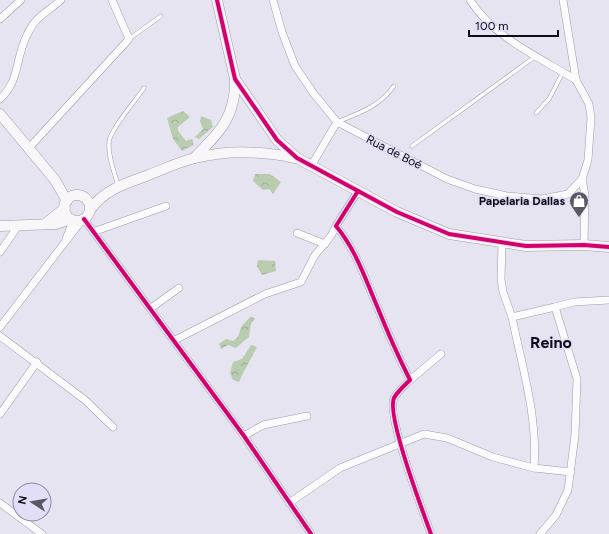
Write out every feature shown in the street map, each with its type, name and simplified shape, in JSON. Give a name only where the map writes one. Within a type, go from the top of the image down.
[{"type":"street","points":[[0,19],[21,0]]},
{"type":"street","points":[[0,99],[12,85],[18,59],[27,35],[38,17],[61,0]]},
{"type":"street","points":[[28,149],[129,39],[112,0]]},
{"type":"street","points":[[194,158],[225,124],[233,104],[235,79],[217,0]]},
{"type":"street","name":"Rua de Boé","points":[[274,0],[282,32],[295,66],[314,94],[337,122],[447,179],[507,196],[542,199],[568,194],[582,179]]},
{"type":"street","points":[[470,0],[487,23],[536,56],[576,80]]},
{"type":"street","points":[[563,0],[576,80],[589,104],[591,118],[588,160],[582,179],[586,208],[584,245]]},
{"type":"street","points":[[235,79],[277,140],[297,158],[410,218],[449,234],[502,243],[549,247],[584,245],[609,247]]},
{"type":"street","points":[[0,114],[55,180],[80,196],[89,204],[90,210]]},
{"type":"street","points":[[311,166],[337,122]]},
{"type":"street","points":[[0,327],[66,241],[77,220],[90,210],[105,194],[118,186],[194,158],[217,154],[260,153],[297,158]]},
{"type":"street","points":[[55,180],[66,205],[67,216],[77,220],[93,232],[175,340],[244,436],[311,534]]},
{"type":"street","points":[[175,340],[265,294],[301,282],[314,255],[324,244],[358,191]]},
{"type":"street","points":[[45,224],[66,205],[71,197],[105,194]]},
{"type":"street","points":[[93,232],[166,206]]},
{"type":"street","points":[[0,226],[56,224],[77,220]]},
{"type":"street","points":[[0,252],[18,226]]},
{"type":"street","points":[[336,226],[356,256],[385,326],[410,380]]},
{"type":"street","points":[[297,233],[324,244]]},
{"type":"street","points":[[596,246],[609,242]]},
{"type":"street","points":[[502,243],[501,279],[503,292],[512,317],[528,388],[535,433],[534,468]]},
{"type":"street","points":[[151,308],[179,288]]},
{"type":"street","points":[[512,317],[574,302],[609,300]]},
{"type":"street","points":[[540,534],[556,515],[564,501],[571,472],[576,427],[577,379],[555,307]]},
{"type":"street","points":[[0,336],[37,362],[85,400],[113,426]]},
{"type":"street","points":[[431,534],[400,443],[392,405],[394,398],[410,380],[441,354]]},
{"type":"street","points":[[0,414],[37,362]]},
{"type":"street","points":[[244,436],[263,424],[307,416]]},
{"type":"street","points":[[289,503],[340,468],[418,436],[431,434],[447,438],[493,457],[534,468],[571,472]]},
{"type":"street","points":[[1,506],[42,534]]},
{"type":"lane","points":[[129,39],[161,16]]},
{"type":"lane","points":[[412,146],[536,56]]},
{"type":"lane","points":[[536,112],[548,99],[563,72]]},
{"type":"lane","points":[[337,122],[374,107],[386,97],[394,86]]},
{"type":"lane","points":[[118,186],[112,164],[109,142],[114,129],[144,88]]},
{"type":"green space","points":[[183,111],[190,117],[178,127],[178,131],[186,141],[192,139],[194,145],[182,151],[173,139],[167,118]]},
{"type":"green space","points":[[201,116],[211,120],[213,127],[199,139],[195,137],[203,129],[200,121]]},
{"type":"green space","points":[[255,174],[270,174],[281,182],[273,194],[269,189],[263,190],[253,181]]},
{"type":"green space","points":[[258,260],[275,261],[276,271],[262,275],[257,266]]},
{"type":"green space","points":[[251,316],[255,319],[251,323],[249,337],[236,348],[228,345],[221,349],[219,344],[226,339],[233,341],[238,337],[241,327]]},
{"type":"green space","points":[[251,345],[257,347],[239,382],[233,380],[230,373],[233,362],[242,359]]},
{"type":"cycle path","points":[[217,0],[235,79],[277,140],[297,158],[397,212],[449,234],[526,246],[584,245],[609,247]]},
{"type":"cycle path","points":[[358,191],[336,226],[360,264],[410,380],[394,398],[393,408],[395,423],[406,464],[431,534]]},
{"type":"cycle path","points":[[84,219],[244,436],[311,534]]},
{"type":"place","name":"Papelaria Dallas","points":[[579,218]]},
{"type":"district","name":"Reino","points":[[551,342]]}]
